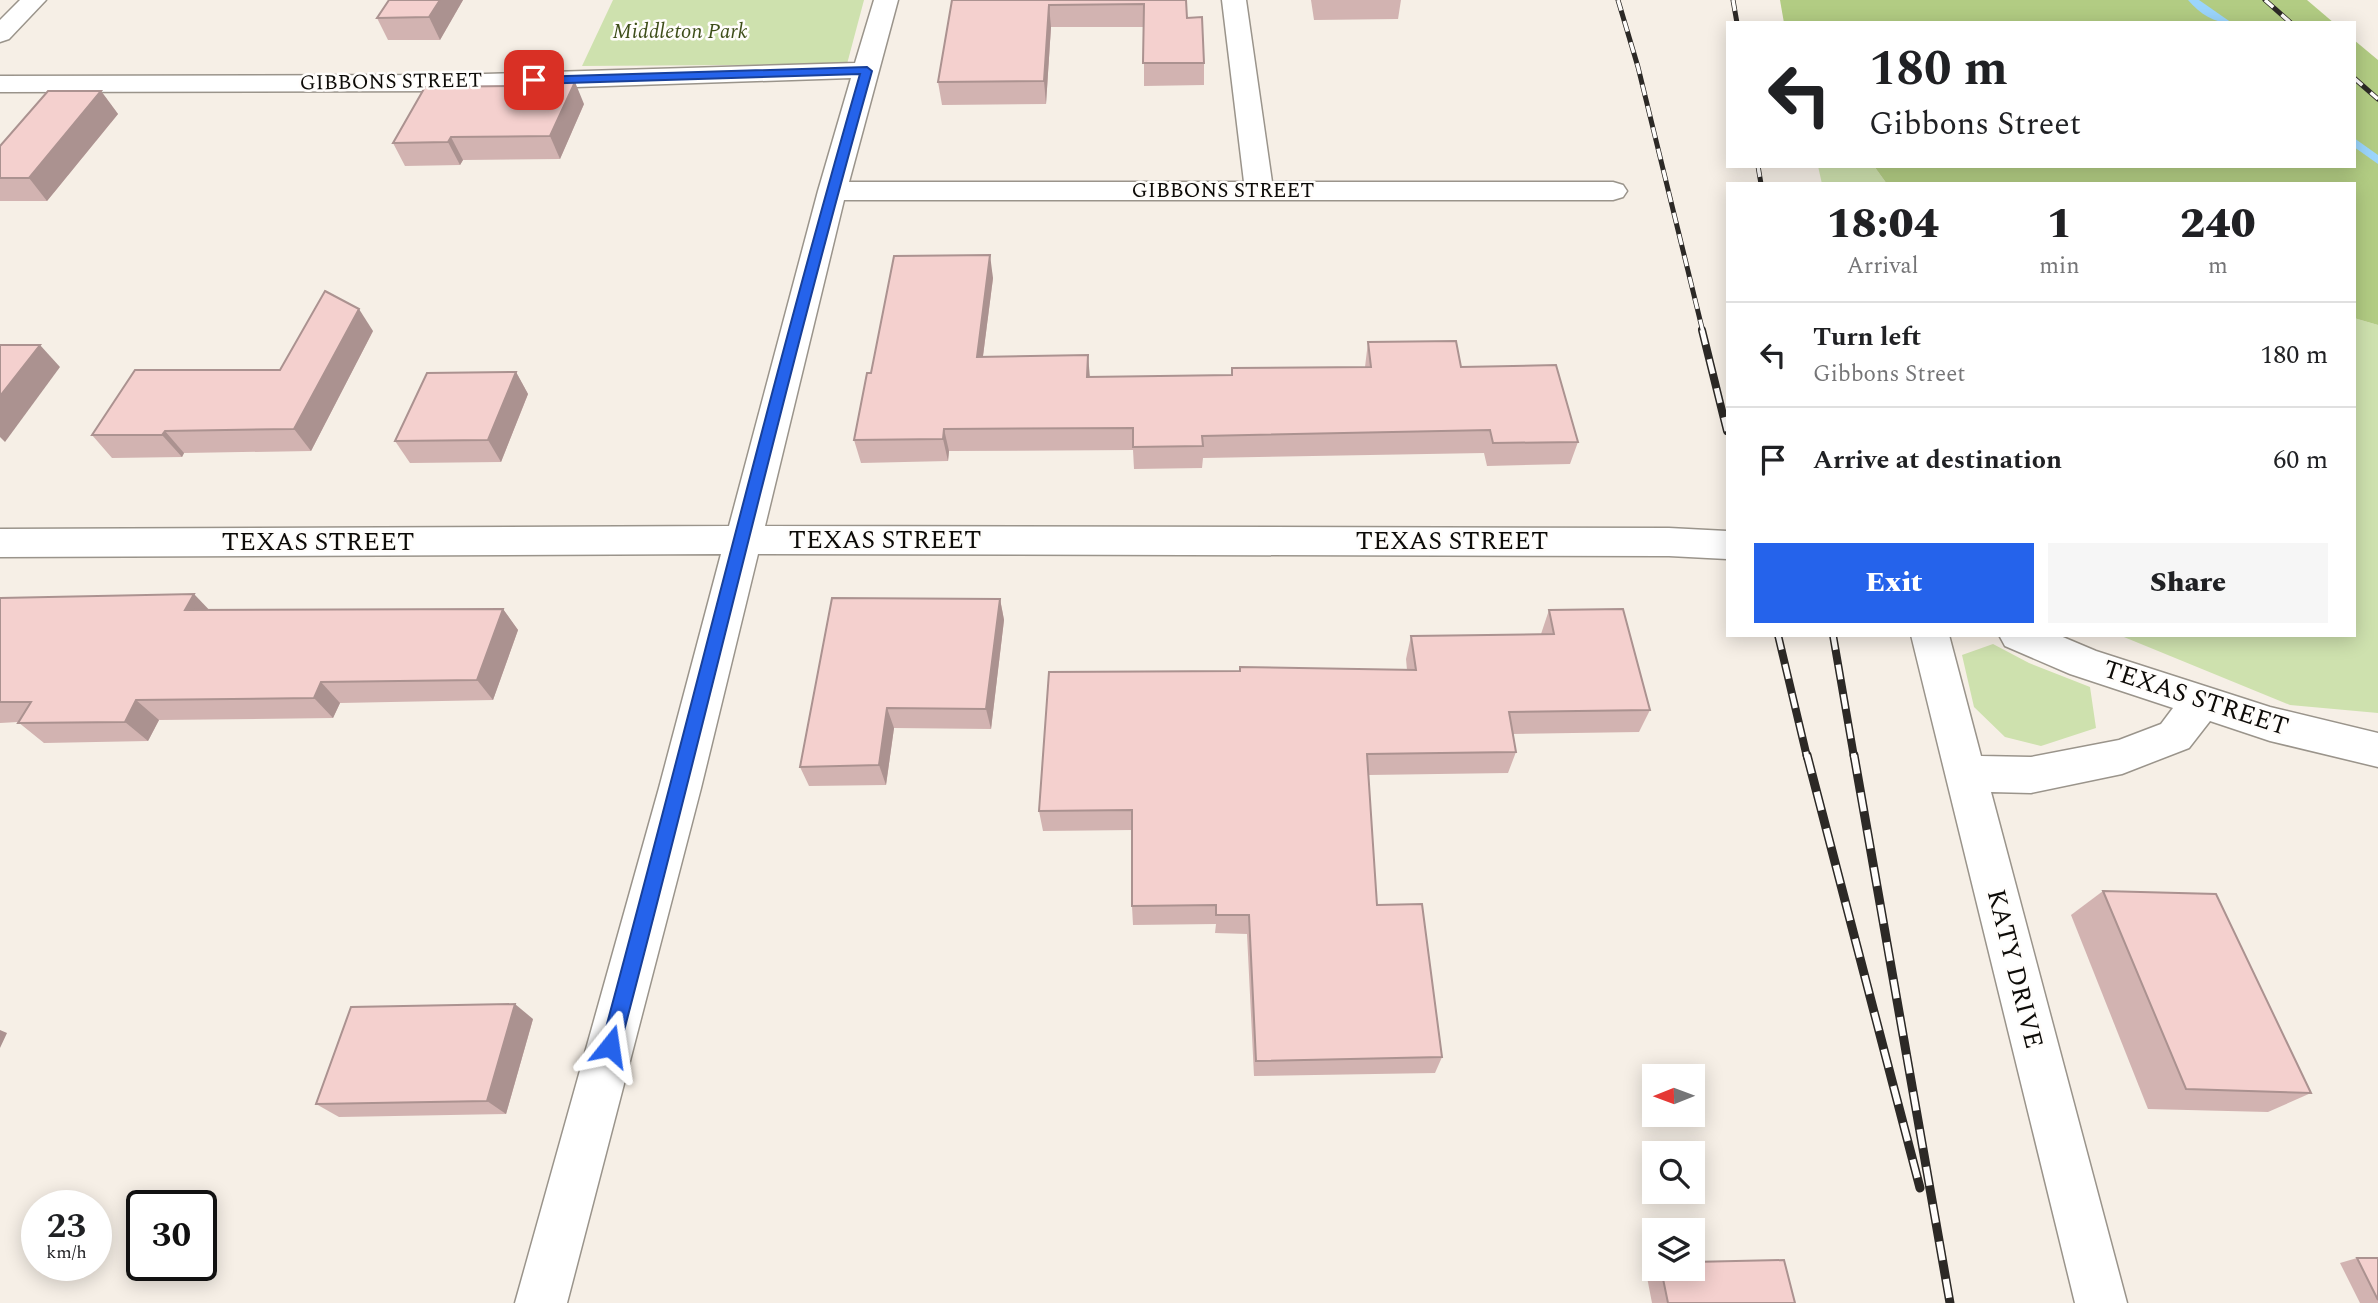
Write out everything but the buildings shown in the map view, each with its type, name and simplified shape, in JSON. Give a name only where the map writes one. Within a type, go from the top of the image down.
[{"type":"street","points":[[0,34],[34,0]]},
{"type":"street","points":[[541,1303],[680,789],[832,191],[886,0]]},
{"type":"street","points":[[1234,0],[1259,191]]},
{"type":"street","name":"GIBBONS STREET","points":[[0,84],[451,83],[867,71]]},
{"type":"street","name":"GIBBONS STREET","points":[[832,191],[1613,191]]},
{"type":"street","name":"TEXAS STREET","points":[[0,543],[743,540],[1669,542],[1726,545]]},
{"type":"street","name":"KATY DRIVE","points":[[1931,637],[2101,1303]]},
{"type":"street","name":"TEXAS STREET","points":[[2023,637],[2084,663],[2270,724],[2378,750]]},
{"type":"street","points":[[1965,774],[2031,775],[2122,757],[2175,736],[2202,701]]},
{"type":"green space","name":"Middleton Park","points":[[613,0],[864,0],[847,64],[582,66]]},
{"type":"green space","points":[[1780,0],[2307,0],[2332,21],[1784,21]]},
{"type":"green space","points":[[2356,42],[2378,60],[2378,325],[2356,319],[2356,182],[1886,182],[1875,168],[2356,168]]},
{"type":"green space","points":[[1818,168],[1875,168],[1886,182],[1822,182]]},
{"type":"green space","points":[[2356,319],[2378,325],[2378,713],[2290,705],[2124,637],[2356,637]]},
{"type":"green space","points":[[1993,644],[2029,663],[2090,687],[2096,728],[2041,746],[2005,737],[1974,707],[1962,655]]},
{"type":"waterway","points":[[2193,0],[2202,9],[2223,21]]},
{"type":"waterway","points":[[2356,143],[2378,161]]},
{"type":"railway","points":[[1618,0],[1638,67],[1703,332]]},
{"type":"railway","points":[[1733,0],[1737,21]]},
{"type":"railway","points":[[2265,0],[2289,21]]},
{"type":"railway","points":[[2356,80],[2378,99]]},
{"type":"railway","points":[[1758,168],[1761,182]]},
{"type":"railway","points":[[1702,330],[1726,427]]},
{"type":"railway","points":[[1778,637],[1807,757]]},
{"type":"railway","points":[[1833,637],[1854,757]]},
{"type":"railway","points":[[1807,755],[1920,1188]]},
{"type":"railway","points":[[1854,755],[1950,1303]]},
{"type":"route","points":[[534,80],[867,71],[832,191],[680,789],[610,1046]]}]
